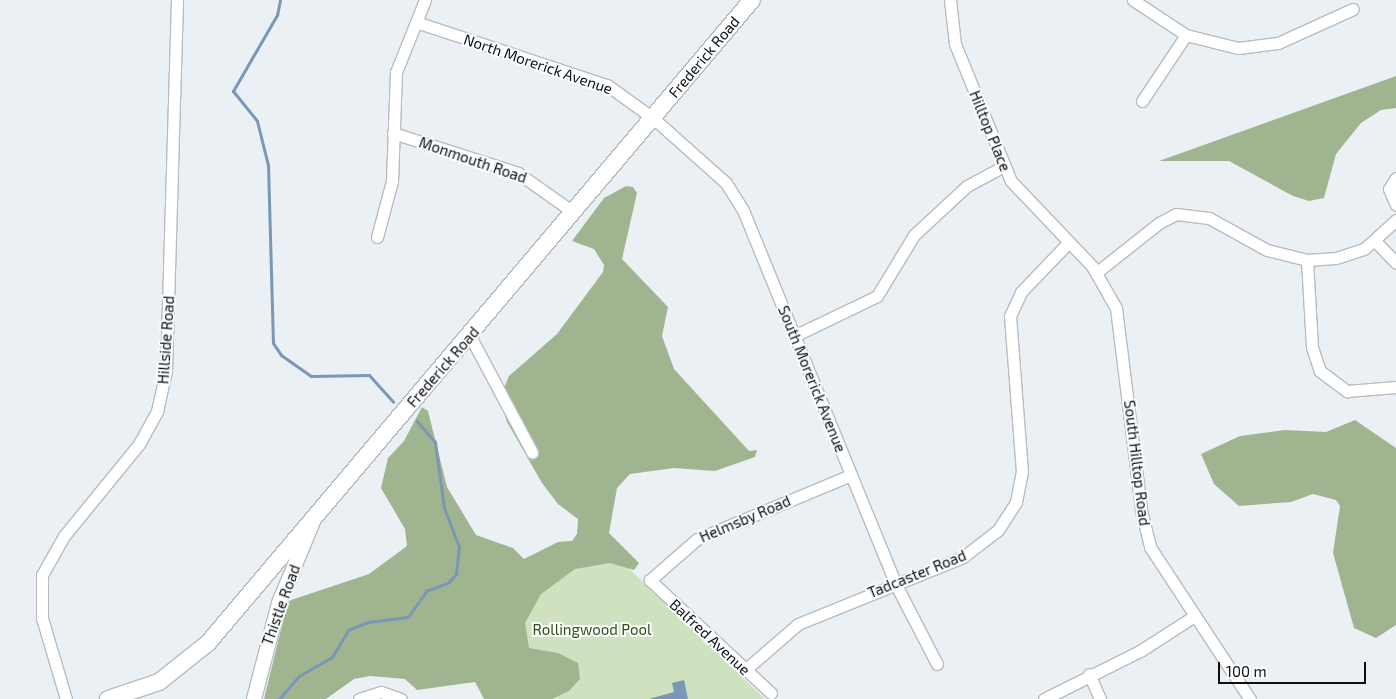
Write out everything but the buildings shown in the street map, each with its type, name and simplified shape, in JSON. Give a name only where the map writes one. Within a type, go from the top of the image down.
[{"type":"main road","name":"Frederick Road","points":[[108,699],[158,682],[189,662],[470,336],[752,0]]},
{"type":"street","name":"Hillside Road","points":[[66,699],[42,618],[42,575],[64,536],[139,444],[157,411],[166,371],[177,0]]},
{"type":"street","points":[[377,237],[392,181],[396,72],[425,0]]},
{"type":"street","name":"Hilltop Place","points":[[950,0],[955,44],[1004,166],[1023,198],[1068,243]]},
{"type":"street","points":[[1133,0],[1186,35],[1220,46],[1258,47],[1353,10]]},
{"type":"street","name":"North Morerick Avenue","points":[[416,22],[607,86],[653,118]]},
{"type":"street","points":[[1142,101],[1186,35]]},
{"type":"street","name":"South Morerick Avenue","points":[[653,118],[735,196],[895,583],[937,664]]},
{"type":"street","name":"Monmouth Road","points":[[393,132],[518,173],[574,212]]},
{"type":"street","points":[[794,336],[878,296],[914,235],[968,186],[1004,166]]},
{"type":"street","points":[[1396,178],[1389,189],[1396,204]]},
{"type":"street","points":[[1096,272],[1158,223],[1188,213],[1209,218],[1267,250],[1307,260],[1350,254],[1375,241],[1396,220]]},
{"type":"street","points":[[1375,241],[1396,263]]},
{"type":"street","name":"South Hilltop Road","points":[[1068,243],[1096,272],[1110,294],[1120,327],[1147,537],[1193,617],[1250,699]]},
{"type":"street","name":"Tadcaster Road","points":[[745,670],[798,624],[976,550],[1008,517],[1022,472],[1010,316],[1021,292],[1068,243]]},
{"type":"street","points":[[1307,260],[1312,347],[1320,371],[1347,391],[1396,387]]},
{"type":"street","points":[[470,336],[532,452]]},
{"type":"street","name":"Helmsby Road","points":[[650,580],[697,539],[851,474]]},
{"type":"street","name":"Thistle Road","points":[[254,699],[280,602],[316,514]]},
{"type":"street","name":"Balfred Avenue","points":[[650,580],[770,693]]},
{"type":"street","points":[[1044,699],[1089,674],[1140,651],[1193,617]]},
{"type":"street","points":[[1089,674],[1100,699]]},
{"type":"street","points":[[359,699],[381,692],[401,699]]},
{"type":"green space","points":[[1396,76],[1396,108],[1381,110],[1361,123],[1336,154],[1324,198],[1309,201],[1293,196],[1229,161],[1159,161]]},
{"type":"green space","points":[[626,186],[633,187],[637,193],[622,259],[668,307],[662,336],[674,369],[749,451],[757,450],[755,457],[715,471],[674,468],[630,474],[617,488],[609,533],[639,563],[634,570],[610,563],[575,569],[541,594],[525,623],[529,648],[558,653],[578,663],[580,679],[569,691],[552,699],[484,699],[475,682],[417,690],[405,679],[370,676],[354,679],[326,699],[264,699],[288,601],[369,574],[407,546],[405,529],[381,488],[388,458],[404,441],[422,407],[428,411],[447,487],[476,535],[513,548],[524,559],[558,542],[572,541],[577,534],[578,519],[558,504],[542,483],[507,422],[500,398],[509,376],[557,334],[603,272],[604,265],[594,249],[572,241],[604,198]]},
{"type":"green space","points":[[1355,420],[1396,448],[1396,625],[1376,638],[1354,628],[1333,553],[1340,506],[1336,500],[1313,494],[1291,502],[1239,506],[1214,484],[1201,454],[1240,436],[1285,430],[1326,432]]},
{"type":"green space","name":"Rollingwood Pool","points":[[615,555],[765,699],[533,699],[487,584]]},
{"type":"water","points":[[684,680],[688,699],[649,699],[674,692],[672,683]]},
{"type":"waterway","points":[[280,0],[277,15],[233,91],[257,121],[268,165],[273,343],[281,355],[311,376],[369,375],[393,402]]},
{"type":"waterway","points":[[279,699],[299,676],[332,657],[348,630],[368,622],[408,617],[426,591],[449,582],[456,574],[459,547],[444,508],[435,442],[417,421]]}]
